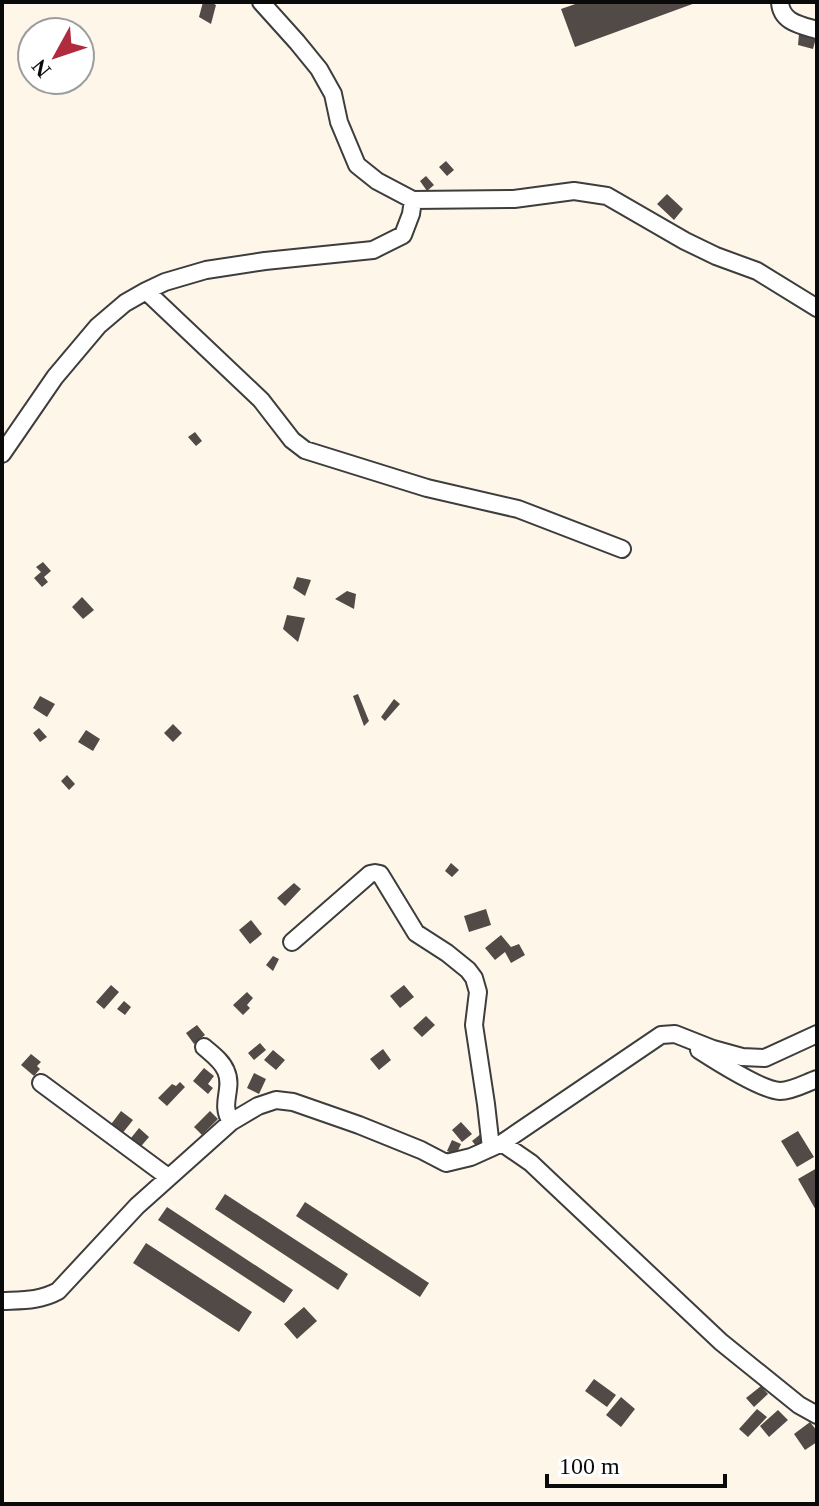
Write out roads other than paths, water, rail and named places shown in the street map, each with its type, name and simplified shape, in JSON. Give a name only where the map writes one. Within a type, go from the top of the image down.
[{"type":"street","points":[[261,2],[319,69],[333,94],[339,122],[357,165],[377,181],[413,200],[514,199],[574,191],[607,196],[685,241],[757,271],[817,308]]},
{"type":"street","points":[[780,2],[785,17],[817,30]]},
{"type":"street","points":[[2,454],[55,377],[98,326],[125,303],[165,282],[206,270],[373,250],[403,235],[413,200]]},
{"type":"street","points":[[146,291],[261,400],[292,440],[305,450],[427,488],[518,509],[622,549]]},
{"type":"street","points":[[292,942],[370,874],[380,874],[416,933],[447,953],[474,978],[478,992],[474,1025],[486,1104],[496,1145],[531,1163],[721,1342],[799,1405],[817,1415]]},
{"type":"street","points":[[2,1301],[42,1298],[58,1291],[168,1177],[231,1122],[258,1106],[276,1100],[293,1102],[359,1125],[446,1163],[471,1157],[496,1145],[654,1038],[666,1033],[742,1057],[765,1058],[817,1034]]},
{"type":"street","points":[[675,1034],[721,1065],[767,1088],[788,1090],[817,1079]]},
{"type":"street","points":[[204,1047],[228,1074],[225,1110],[231,1122]]},
{"type":"street","points":[[41,1083],[168,1177]]}]
